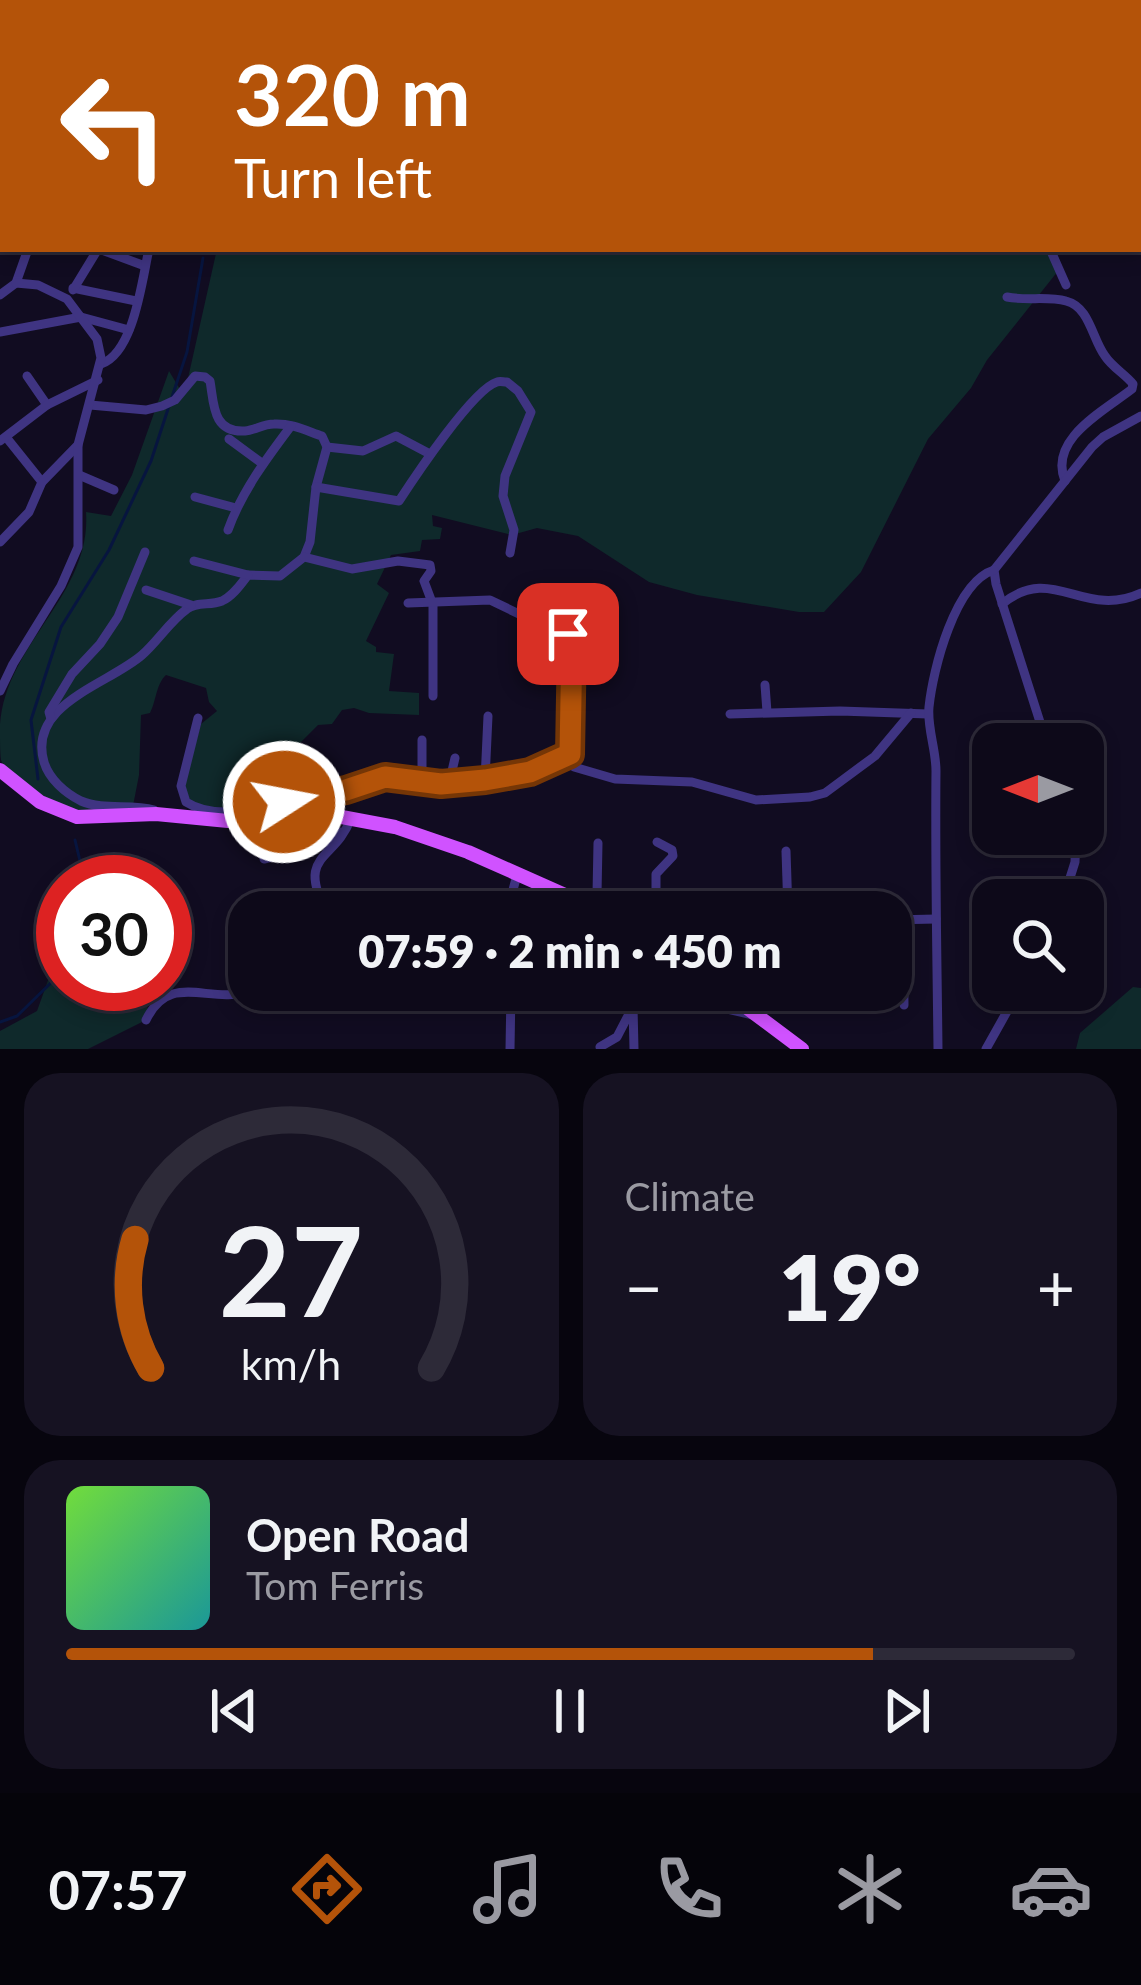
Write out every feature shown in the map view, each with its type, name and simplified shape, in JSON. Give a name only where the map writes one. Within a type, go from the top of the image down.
[{"type":"main road","points":[[0,770],[27,794],[62,813],[88,818],[156,814],[244,820],[307,804],[428,836],[553,891]]},
{"type":"main road","points":[[752,1011],[802,1049]]},
{"type":"street","points":[[0,295],[16,280],[27,252]]},
{"type":"street","points":[[67,299],[97,252]]},
{"type":"street","points":[[107,252],[145,266]]},
{"type":"street","points":[[101,364],[115,356],[129,330],[148,252]]},
{"type":"street","points":[[1052,252],[1066,285]]},
{"type":"street","points":[[0,277],[38,285],[67,299],[98,340],[101,364],[78,446],[79,531],[74,556],[0,692]]},
{"type":"street","points":[[73,288],[136,301]]},
{"type":"street","points":[[1007,297],[1062,299],[1078,306],[1107,360],[1133,384],[1067,445],[1061,468],[1065,481]]},
{"type":"street","points":[[0,332],[81,317],[129,330]]},
{"type":"street","points":[[27,376],[47,405]]},
{"type":"street","points":[[90,405],[146,410],[163,406],[175,400],[195,376],[205,377],[210,381],[214,414],[226,425],[244,431],[265,424],[292,426],[322,436],[327,447],[304,556],[280,576],[248,575],[194,561]]},
{"type":"street","points":[[42,482],[3,439],[47,405],[98,380]]},
{"type":"street","points":[[316,487],[399,501],[430,454],[481,393],[494,382],[507,382],[531,412],[505,476],[503,496],[514,530],[510,553]]},
{"type":"street","points":[[938,1049],[936,767],[928,714],[940,659],[960,603],[975,581],[994,570],[1099,440],[1141,416]]},
{"type":"street","points":[[228,530],[263,464],[292,426]]},
{"type":"street","points":[[327,447],[363,451],[396,436],[430,454]]},
{"type":"street","points":[[229,439],[263,464]]},
{"type":"street","points":[[0,542],[21,524],[42,482],[78,446]]},
{"type":"street","points":[[79,475],[114,490]]},
{"type":"street","points":[[195,497],[236,508]]},
{"type":"street","points":[[145,552],[118,617],[51,707],[43,755],[58,784],[88,803],[150,808],[156,814]]},
{"type":"street","points":[[304,556],[352,568],[398,561],[429,564],[431,570],[424,580],[433,603],[433,696]]},
{"type":"street","points":[[994,570],[1040,723]]},
{"type":"street","points":[[146,590],[191,605],[222,601],[248,575]]},
{"type":"street","points":[[1002,604],[1038,586],[1099,601],[1141,593]]},
{"type":"street","points":[[408,603],[490,600],[571,634],[570,754],[574,767],[615,779],[692,782],[757,800],[825,793],[875,755],[911,713]]},
{"type":"street","points":[[51,719],[69,701],[141,656],[191,605]]},
{"type":"street","points":[[764,685],[767,712]]},
{"type":"street","points":[[730,714],[928,714]]},
{"type":"street","points":[[485,780],[488,716]]},
{"type":"street","points":[[198,718],[181,787],[186,802],[201,811],[307,804],[385,777],[448,784],[485,780],[530,772],[570,754]]},
{"type":"street","points":[[422,740],[422,783]]},
{"type":"street","points":[[448,784],[455,758]]},
{"type":"street","points":[[264,860],[324,844],[351,818]]},
{"type":"street","points":[[317,891],[317,865],[340,840],[351,818]]},
{"type":"street","points":[[656,891],[656,874],[673,856],[672,850],[657,842]]},
{"type":"street","points":[[597,891],[598,843]]},
{"type":"street","points":[[786,851],[787,891]]},
{"type":"street","points":[[513,891],[517,875]]},
{"type":"street","points":[[912,920],[936,919]]},
{"type":"street","points":[[146,1020],[164,996],[183,992],[228,995]]},
{"type":"street","points":[[510,1049],[511,1011]]},
{"type":"street","points":[[600,1047],[617,1037],[631,1011]]},
{"type":"street","points":[[633,1011],[634,1049]]},
{"type":"street","points":[[738,1011],[759,1016]]},
{"type":"street","points":[[986,1049],[1007,1011]]},
{"type":"green space","points":[[216,252],[1056,252],[1062,266],[928,439],[861,572],[824,612],[697,595],[649,582],[578,536],[537,528],[512,535],[432,515],[433,526],[442,528],[440,539],[422,540],[420,551],[391,555],[377,584],[389,593],[366,641],[376,652],[394,654],[389,691],[419,693],[419,715],[342,710],[332,724],[318,725],[299,744],[311,778],[293,786],[291,795],[230,808],[200,807],[190,800],[184,785],[201,724],[217,711],[206,688],[166,675],[150,713],[141,715],[139,775],[132,811],[77,810],[41,795],[3,764],[4,702],[14,674],[75,570],[84,542],[86,512],[111,516],[132,475],[169,371],[184,396]]},
{"type":"green space","points":[[1133,987],[1141,988],[1141,1049],[1076,1049],[1080,1033]]},
{"type":"green space","points":[[37,1011],[147,1011],[146,1020],[88,1049],[0,1049],[0,1031]]},
{"type":"waterway","points":[[172,397],[187,352],[203,258]]},
{"type":"waterway","points":[[38,779],[31,720],[61,627],[109,550],[151,461],[169,406]]},
{"type":"waterway","points":[[75,840],[79,855]]},
{"type":"waterway","points":[[0,1022],[17,1016],[36,997]]},
{"type":"route","points":[[284,802],[385,777],[425,784],[485,780],[530,772],[570,754],[572,636],[568,634]]}]
